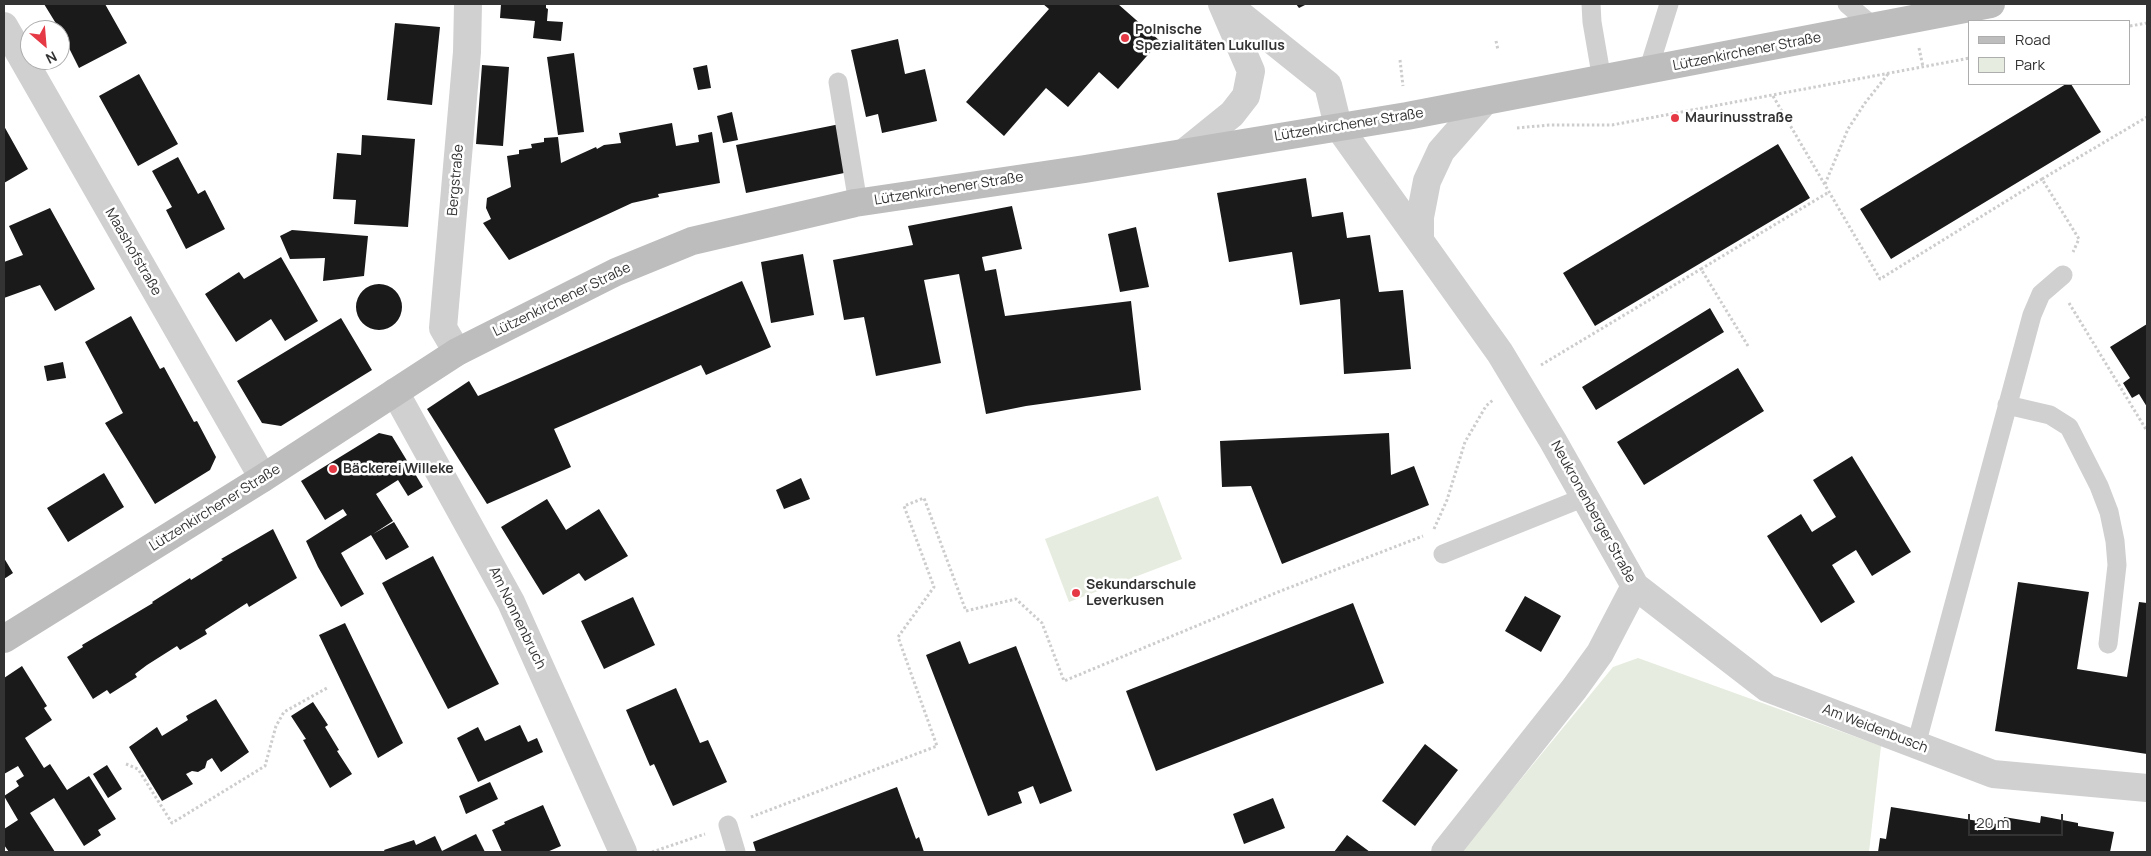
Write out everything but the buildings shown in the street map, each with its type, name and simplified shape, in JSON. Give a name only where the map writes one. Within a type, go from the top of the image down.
[{"type":"main road","name":"Lützenkirchener Straße","points":[[4,639],[263,478],[457,352],[616,272],[692,241],[858,203],[1185,152],[1484,102],[1875,28],[1991,4]]},
{"type":"street","name":"Bergstraße","points":[[457,352],[443,328],[467,52],[468,4]]},
{"type":"street","points":[[1185,152],[1232,114],[1246,96],[1250,71],[1222,4]]},
{"type":"street","points":[[1227,4],[1328,85],[1338,126]]},
{"type":"street","name":"Maashofstraße","points":[[4,26],[263,478]]},
{"type":"street","points":[[1420,240],[1420,217],[1427,180],[1441,150],[1484,102]]},
{"type":"street","name":"Neukronenberger Straße","points":[[1338,126],[1500,353],[1636,586],[1600,653],[1574,689],[1445,852]]},
{"type":"street","name":"Am Nonnenbruch","points":[[395,392],[511,602],[624,852]]},
{"type":"street","name":"Am Weidenbusch","points":[[1636,586],[1767,688],[1993,774],[2147,788]]},
{"type":"lane","points":[[1591,4],[1592,22],[1602,80]]},
{"type":"lane","points":[[1648,71],[1669,4]]},
{"type":"lane","points":[[1847,4],[1875,28]]},
{"type":"lane","points":[[838,82],[858,203]]},
{"type":"lane","points":[[1916,745],[2032,315],[2041,294],[2059,278]]},
{"type":"lane","points":[[2007,405],[2050,415],[2070,427],[2099,486],[2109,512],[2115,541],[2117,565],[2108,644]]},
{"type":"lane","points":[[1443,554],[1585,497]]},
{"type":"lane","points":[[728,826],[736,852]]},
{"type":"path","points":[[2131,26],[2147,23]]},
{"type":"path","points":[[1496,41],[1498,50]]},
{"type":"path","points":[[1514,128],[1621,124],[1675,116],[1968,58]]},
{"type":"path","points":[[1825,185],[1848,129],[1865,103],[1888,74]]},
{"type":"path","points":[[1772,96],[1880,279],[2147,117]]},
{"type":"path","points":[[1621,124],[1623,129]]},
{"type":"path","points":[[2042,179],[2079,239],[2059,278],[2147,431]]},
{"type":"path","points":[[1433,532],[1447,500],[1465,442],[1486,406],[1516,380],[1829,192]]},
{"type":"path","points":[[1701,270],[1748,346]]},
{"type":"path","points":[[651,852],[728,826],[937,746],[898,637],[934,587],[904,506],[924,498],[966,612],[1016,599],[1042,623],[1064,682],[1269,596],[1424,536]]},
{"type":"path","points":[[126,764],[138,769],[172,823],[265,766],[276,726],[284,712],[327,688]]},
{"type":"green space","points":[[1158,496],[1182,559],[1069,602],[1045,539]]},
{"type":"green space","points":[[1638,658],[1881,746],[1869,852],[1461,852],[1613,667]]},
{"type":"place","name":"Polnische Spezialitäten Lukullus","points":[[1125,38]]},
{"type":"place","name":"Maurinusstraße","points":[[1675,118]]},
{"type":"place","name":"Bäckerei Willeke","points":[[333,469]]},
{"type":"place","name":"Sekundarschule Leverkusen","points":[[1076,593]]}]
